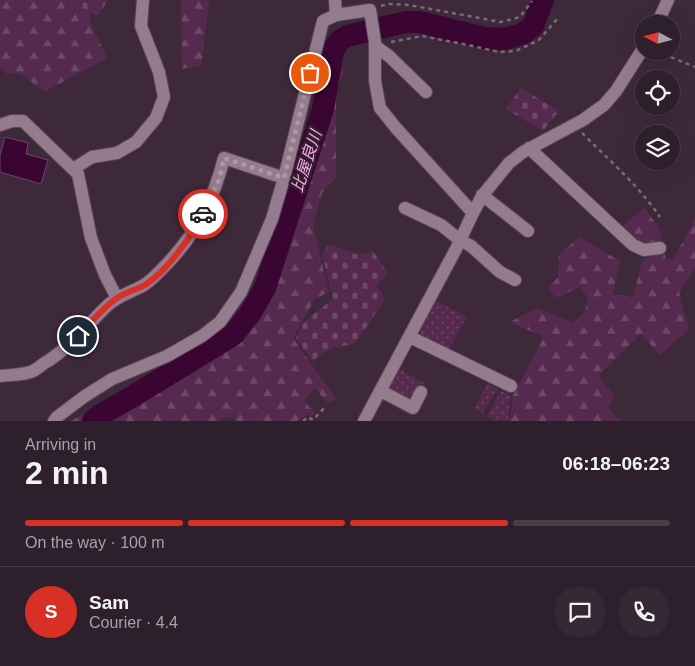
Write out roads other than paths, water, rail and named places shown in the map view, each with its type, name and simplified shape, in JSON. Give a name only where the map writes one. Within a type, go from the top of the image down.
[{"type":"street","points":[[73,169],[92,157],[117,153],[136,142],[156,118],[164,97],[159,72],[141,26],[143,0]]},
{"type":"street","points":[[335,0],[336,16]]},
{"type":"street","points":[[661,15],[668,0]]},
{"type":"street","points":[[54,421],[85,396],[105,384],[167,356],[202,336],[220,322],[241,292],[272,219],[323,21],[336,16],[370,13],[375,44],[375,81],[380,108],[472,213]]},
{"type":"street","points":[[375,44],[426,92]]},
{"type":"street","points":[[370,419],[381,391],[482,195],[509,163],[523,152],[583,120],[604,105],[616,91],[636,60]]},
{"type":"street","points":[[0,125],[23,121],[78,174],[91,238],[117,298]]},
{"type":"street","points":[[529,148],[633,245],[644,250],[660,248]]},
{"type":"street","points":[[0,376],[31,372],[50,361],[108,305],[117,298],[145,285],[156,276],[187,241],[199,222],[219,180],[224,158],[284,178]]},
{"type":"street","points":[[482,195],[528,231]]},
{"type":"street","points":[[406,208],[441,225],[471,246],[500,272],[516,280]]},
{"type":"street","points":[[410,337],[512,386]]},
{"type":"street","points":[[381,391],[413,408],[422,392]]},
{"type":"waterway","name":"比屋良川","points":[[93,421],[233,335],[250,314],[265,288],[323,109],[333,51],[339,41],[347,36],[406,22],[419,22],[485,38],[504,39],[522,34],[533,26],[543,0]]}]
